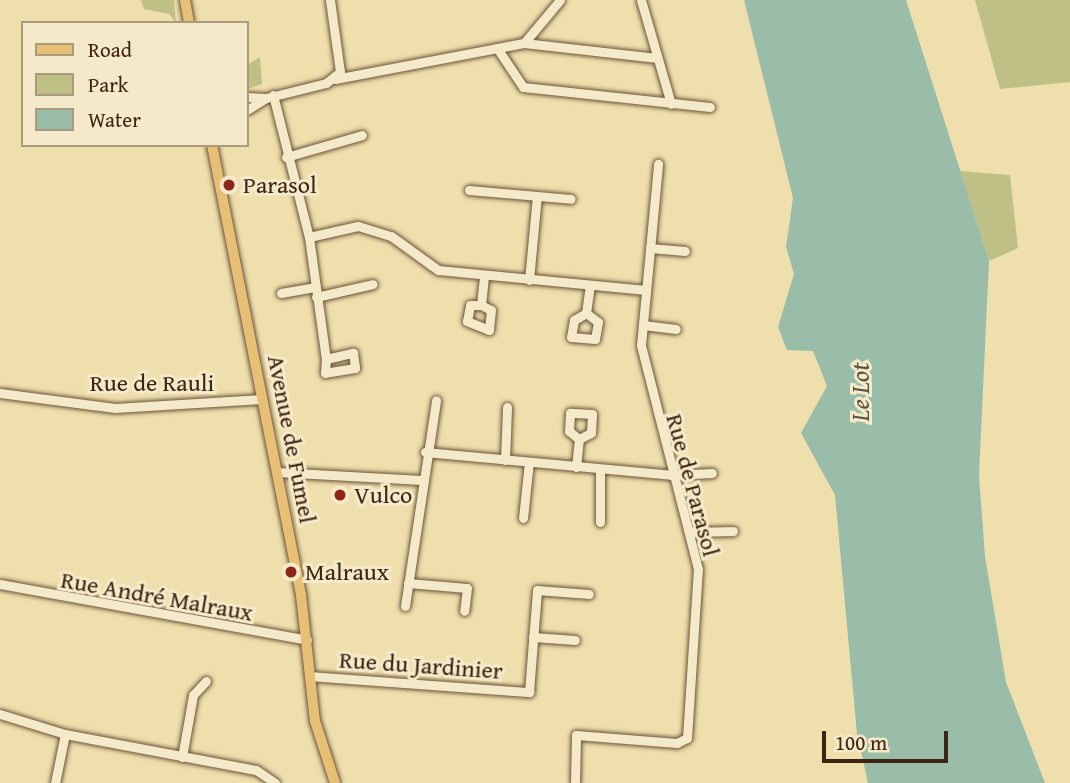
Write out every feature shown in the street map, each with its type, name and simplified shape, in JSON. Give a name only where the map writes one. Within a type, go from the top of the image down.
[{"type":"main road","points":[[185,0],[189,21]]},
{"type":"main road","name":"Avenue de Fumel","points":[[213,147],[307,640],[317,729],[335,783]]},
{"type":"street","points":[[330,0],[341,57],[335,79]]},
{"type":"street","points":[[524,43],[560,0]]},
{"type":"street","points":[[640,0],[671,104]]},
{"type":"street","points":[[248,97],[270,96],[335,79],[524,43],[657,58]]},
{"type":"street","points":[[497,48],[523,87],[710,107]]},
{"type":"street","points":[[248,109],[270,96]]},
{"type":"street","points":[[270,96],[309,237],[326,359]]},
{"type":"street","points":[[286,157],[362,135]]},
{"type":"street","name":"Rue de Parasol","points":[[575,783],[576,735],[677,743],[687,738],[698,569],[692,532],[671,475],[649,395],[643,326],[658,164]]},
{"type":"street","points":[[468,190],[571,199]]},
{"type":"street","points":[[529,280],[537,196]]},
{"type":"street","points":[[309,237],[358,226],[377,229],[438,270],[646,290]]},
{"type":"street","points":[[650,248],[685,251]]},
{"type":"street","points":[[481,305],[484,276]]},
{"type":"street","points":[[281,293],[315,292],[373,284]]},
{"type":"street","points":[[586,313],[590,285]]},
{"type":"street","points":[[643,326],[676,329]]},
{"type":"street","name":"Rue de Rauli","points":[[0,393],[115,408],[262,400]]},
{"type":"street","points":[[405,606],[425,452],[436,400]]},
{"type":"street","points":[[505,460],[507,407]]},
{"type":"street","points":[[576,467],[579,439]]},
{"type":"street","points":[[425,452],[671,475],[712,472]]},
{"type":"street","points":[[523,518],[529,463]]},
{"type":"street","points":[[600,470],[600,522]]},
{"type":"street","points":[[277,472],[422,480]]},
{"type":"street","points":[[692,532],[733,531]]},
{"type":"street","points":[[408,583],[467,588],[464,611]]},
{"type":"street","name":"Rue André Malraux","points":[[0,584],[307,640]]},
{"type":"street","points":[[575,640],[533,637],[537,590],[589,594]]},
{"type":"street","name":"Rue du Jardinier","points":[[310,676],[529,692],[533,637]]},
{"type":"street","points":[[182,757],[193,695],[206,681]]},
{"type":"street","points":[[0,714],[65,734],[256,771],[275,783]]},
{"type":"street","points":[[55,783],[65,734]]},
{"type":"green space","points":[[141,0],[174,0],[176,21],[169,14],[144,9]]},
{"type":"green space","points":[[975,0],[1070,0],[1070,82],[1000,89]]},
{"type":"green space","points":[[260,57],[262,84],[248,89],[248,64]]},
{"type":"green space","points":[[960,171],[1010,175],[1018,248],[989,261]]},
{"type":"water","name":"Le Lot","points":[[744,0],[906,0],[989,261],[979,475],[985,556],[1006,682],[1045,783],[868,783],[857,734],[835,495],[801,433],[827,386],[813,351],[787,350],[778,327],[794,274],[786,247],[793,198]]},
{"type":"place","name":"Parasol","points":[[229,185]]},
{"type":"place","name":"Vulco","points":[[340,495]]},
{"type":"place","name":"Malraux","points":[[291,572]]}]
